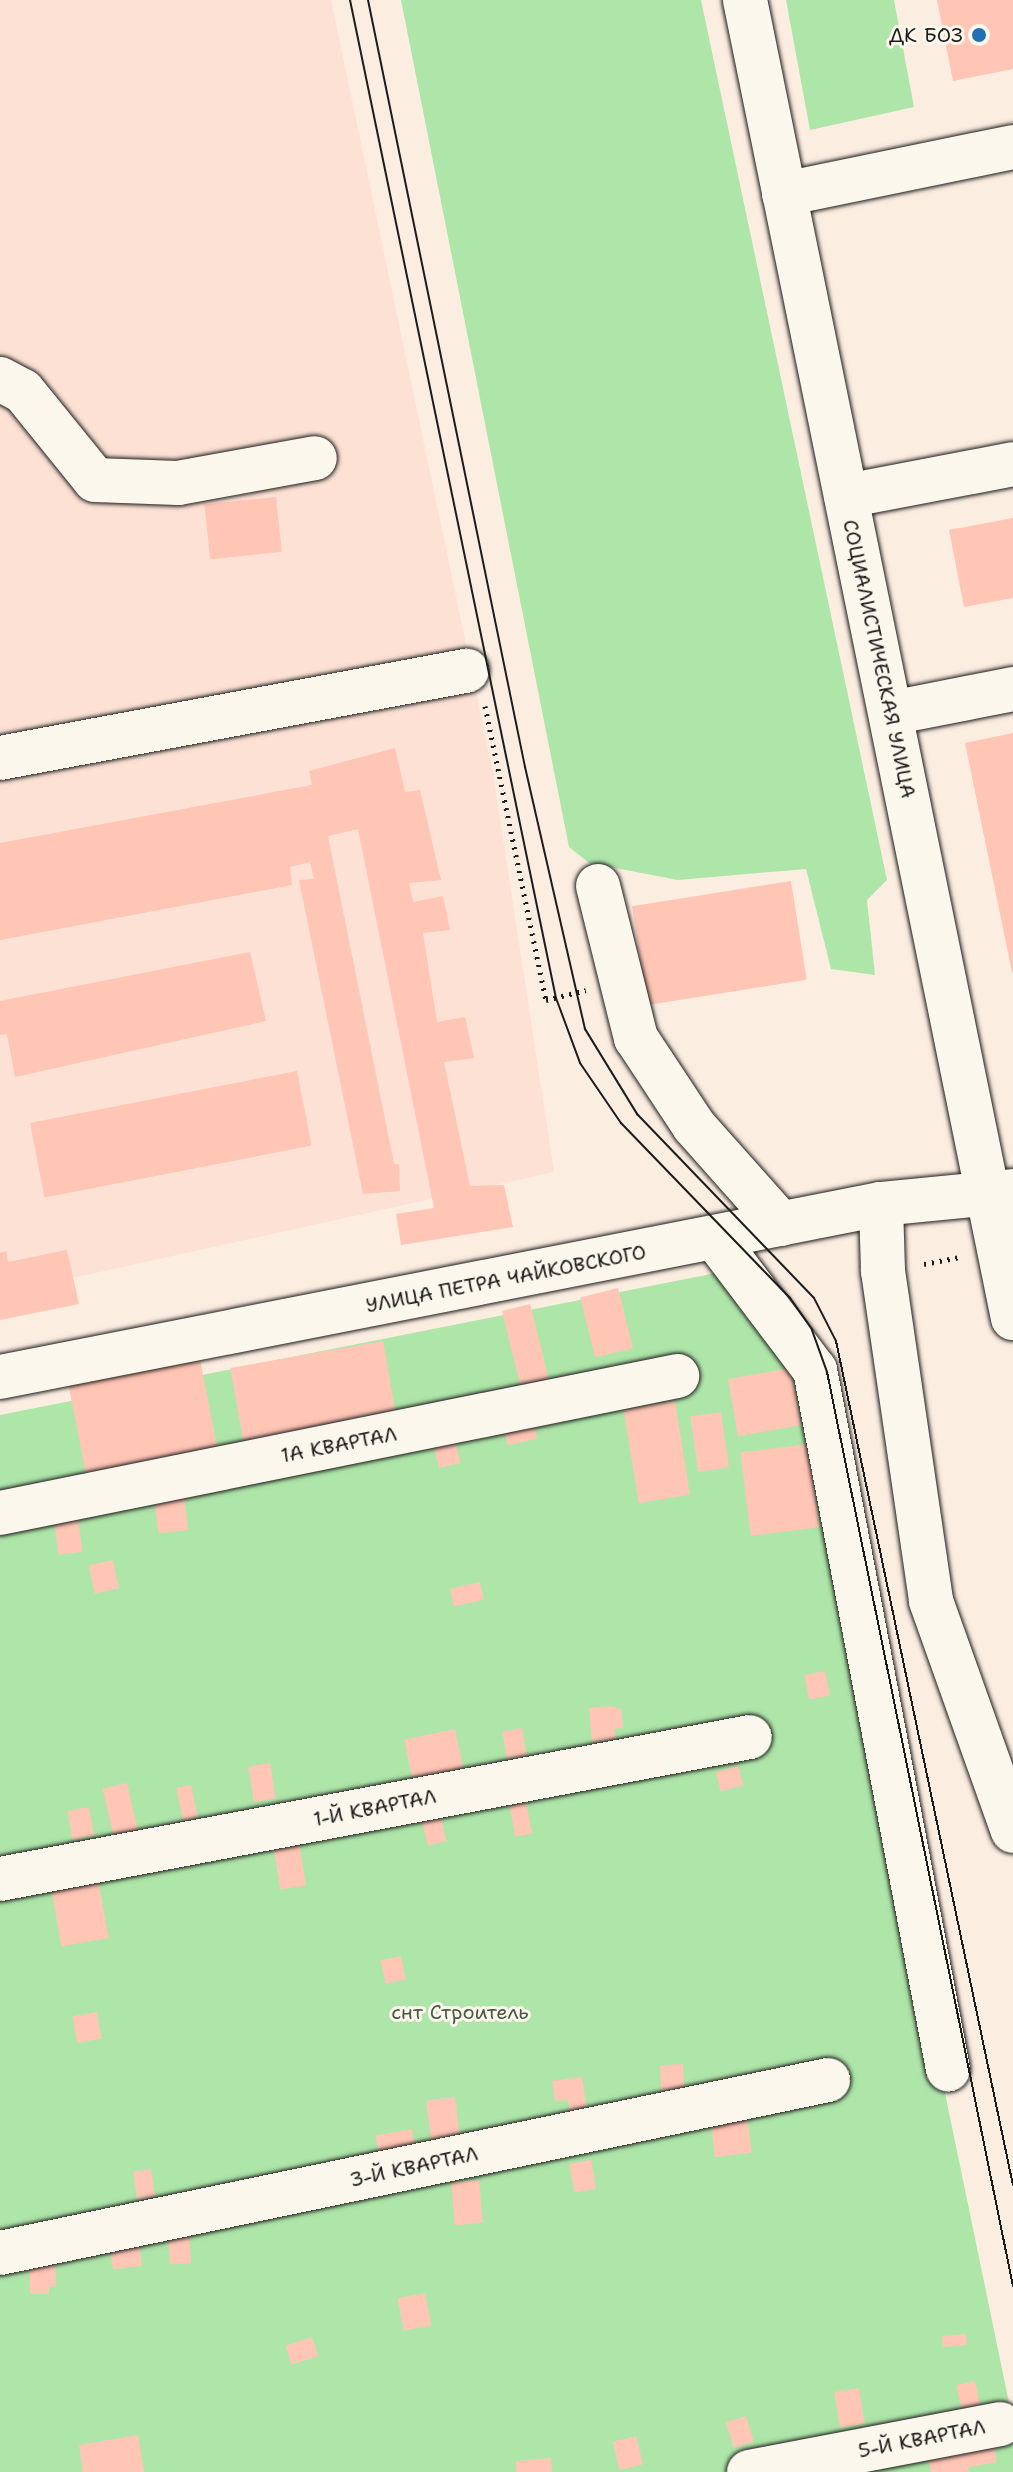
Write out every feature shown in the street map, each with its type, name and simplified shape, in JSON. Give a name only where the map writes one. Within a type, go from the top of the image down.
[{"type":"street","name":"СОЦИАЛИСТИЧЕСКАЯ УЛИЦА","points":[[745,0],[891,713],[1000,1194],[999,1250],[1013,1318]]},
{"type":"street","points":[[784,194],[1013,147]]},
{"type":"street","points":[[0,379],[23,391],[95,480],[178,483],[315,458]]},
{"type":"street","points":[[846,496],[1013,464]]},
{"type":"street","points":[[0,758],[467,671]]},
{"type":"street","points":[[891,713],[1013,689]]},
{"type":"street","points":[[598,886],[636,1038],[694,1126],[781,1224]]},
{"type":"street","name":"УЛИЦА ПЕТРА ЧАЙКОВСКОГО","points":[[0,1377],[881,1204],[1000,1194]]},
{"type":"street","points":[[881,1204],[883,1271],[931,1601],[1013,1831]]},
{"type":"street","points":[[715,1238],[815,1370],[948,2069]]},
{"type":"street","name":"1А КВАРТАЛ","points":[[0,1513],[677,1376]]},
{"type":"street","name":"1-Й КВАРТАЛ","points":[[0,1879],[750,1737]]},
{"type":"street","name":"3-Й КВАРТАЛ","points":[[0,2253],[828,2080]]},
{"type":"street","name":"5-Й КВАРТАЛ","points":[[749,2472],[1000,2424]]},
{"type":"path","points":[[467,671],[478,674],[546,1000],[622,982]]},
{"type":"path","points":[[883,1271],[999,1250]]},
{"type":"shaded area","points":[[0,0],[331,0],[493,773],[554,1172],[0,1294]]},
{"type":"green space","points":[[401,0],[701,0],[887,880],[867,900],[875,975],[831,969],[806,869],[678,880],[589,863],[569,847]]},
{"type":"green space","points":[[786,0],[894,0],[914,107],[810,130]]},
{"type":"green space","name":"снт Строитель","points":[[726,1271],[798,1382],[1013,2422],[1013,2472],[0,2472],[0,1415]]},
{"type":"building","name":"ДК БОЗ","points":[[937,0],[1013,0],[1013,69],[953,81]]},
{"type":"building","points":[[276,497],[282,552],[210,559],[204,505]]},
{"type":"building","points":[[1013,518],[1013,598],[964,607],[949,530]]},
{"type":"building","points":[[1013,733],[1013,972],[1012,972],[965,743]]},
{"type":"building","points":[[395,748],[405,792],[420,790],[441,880],[409,883],[413,902],[443,896],[450,930],[423,933],[437,1022],[465,1017],[474,1058],[444,1062],[470,1186],[504,1185],[513,1227],[401,1245],[396,1214],[434,1208],[358,829],[328,836],[394,1164],[399,1164],[400,1191],[363,1194],[299,880],[314,879],[310,862],[290,867],[292,885],[0,940],[0,843],[312,785],[309,771]]},
{"type":"building","points":[[791,881],[807,980],[648,1005],[632,906]]},
{"type":"building","points":[[250,952],[266,1021],[15,1077],[7,1034],[0,1035],[0,1001]]},
{"type":"building","points":[[297,1071],[312,1146],[44,1198],[30,1123]]},
{"type":"building","points":[[67,1250],[79,1304],[0,1320],[0,1253],[6,1251],[8,1262]]},
{"type":"building","points":[[618,1288],[633,1348],[595,1358],[580,1297]]},
{"type":"building","points":[[530,1304],[550,1383],[521,1390],[502,1311]]},
{"type":"building","points":[[383,1341],[397,1418],[244,1445],[230,1368]]},
{"type":"building","points":[[200,1359],[218,1450],[86,1476],[68,1385]]},
{"type":"building","points":[[791,1368],[801,1425],[738,1436],[728,1379]]},
{"type":"building","points":[[675,1401],[690,1495],[639,1503],[624,1409]]},
{"type":"building","points":[[721,1412],[729,1467],[698,1472],[690,1416]]},
{"type":"building","points":[[533,1421],[537,1439],[508,1445],[504,1428]]},
{"type":"building","points":[[454,1434],[460,1463],[439,1468],[432,1439]]},
{"type":"building","points":[[809,1444],[819,1527],[751,1536],[741,1452]]},
{"type":"building","points":[[183,1487],[188,1530],[158,1533],[153,1491]]},
{"type":"building","points":[[78,1517],[82,1552],[58,1555],[54,1520]]},
{"type":"building","points":[[113,1560],[119,1588],[95,1594],[89,1565]]},
{"type":"building","points":[[480,1582],[484,1600],[454,1607],[450,1589]]},
{"type":"building","points":[[825,1671],[830,1696],[809,1700],[804,1675]]},
{"type":"building","points":[[610,1706],[621,1709],[623,1728],[614,1729],[616,1739],[592,1742],[589,1708]]},
{"type":"building","points":[[522,1728],[527,1756],[507,1759],[502,1731]]},
{"type":"building","points":[[455,1729],[464,1770],[413,1781],[404,1740]]},
{"type":"building","points":[[270,1763],[276,1799],[254,1802],[248,1766]]},
{"type":"building","points":[[738,1766],[743,1785],[721,1791],[716,1772]]},
{"type":"building","points":[[127,1783],[138,1832],[114,1837],[103,1789]]},
{"type":"building","points":[[191,1785],[198,1817],[183,1820],[176,1788]]},
{"type":"building","points":[[526,1802],[532,1833],[515,1837],[509,1805]]},
{"type":"building","points":[[89,1807],[94,1836],[72,1839],[67,1811]]},
{"type":"building","points":[[440,1814],[446,1841],[428,1846],[421,1818]]},
{"type":"building","points":[[299,1842],[306,1885],[280,1890],[273,1846]]},
{"type":"building","points":[[98,1878],[109,1938],[61,1946],[51,1886]]},
{"type":"building","points":[[401,1956],[406,1979],[385,1984],[380,1960]]},
{"type":"building","points":[[97,2012],[102,2039],[77,2043],[72,2016]]},
{"type":"building","points":[[683,2064],[685,2097],[662,2098],[660,2065]]},
{"type":"building","points":[[582,2077],[587,2110],[570,2113],[568,2100],[555,2101],[552,2081]]},
{"type":"building","points":[[455,2097],[460,2138],[431,2141],[426,2101]]},
{"type":"building","points":[[747,2115],[752,2153],[715,2157],[710,2120]]},
{"type":"building","points":[[412,2129],[416,2152],[380,2158],[376,2135]]},
{"type":"building","points":[[591,2160],[596,2189],[574,2192],[569,2164]]},
{"type":"building","points":[[151,2169],[155,2197],[137,2199],[133,2172]]},
{"type":"building","points":[[479,2180],[483,2223],[455,2225],[451,2182]]},
{"type":"building","points":[[189,2232],[191,2263],[170,2264],[168,2233]]},
{"type":"building","points":[[139,2243],[142,2266],[113,2269],[110,2247]]},
{"type":"building","points":[[55,2257],[56,2286],[49,2287],[49,2294],[30,2294],[29,2259]]},
{"type":"building","points":[[425,2293],[431,2325],[404,2331],[398,2298]]},
{"type":"building","points":[[966,2334],[967,2345],[943,2347],[942,2336]]},
{"type":"building","points":[[312,2337],[318,2356],[292,2365],[285,2346]]},
{"type":"building","points":[[975,2381],[980,2405],[962,2409],[956,2385]]},
{"type":"building","points":[[859,2388],[865,2424],[840,2427],[834,2392]]},
{"type":"building","points":[[746,2416],[754,2442],[734,2448],[726,2422]]},
{"type":"building","points":[[138,2435],[144,2472],[83,2472],[79,2445]]},
{"type":"building","points":[[636,2436],[643,2464],[620,2470],[613,2442]]},
{"type":"building","points":[[992,2436],[997,2462],[968,2467],[969,2472],[931,2472],[925,2444]]},
{"type":"building","points":[[551,2458],[552,2472],[516,2472],[516,2461]]},
{"type":"tram line","points":[[350,0],[556,998],[580,1063],[621,1123],[790,1298],[812,1330],[827,1372],[1013,2286]]},
{"type":"tram line","points":[[368,0],[525,767],[585,1029],[637,1114],[814,1298],[836,1341],[1013,2185]]},
{"type":"place","name":"ДК БОЗ","points":[[979,35]]}]
